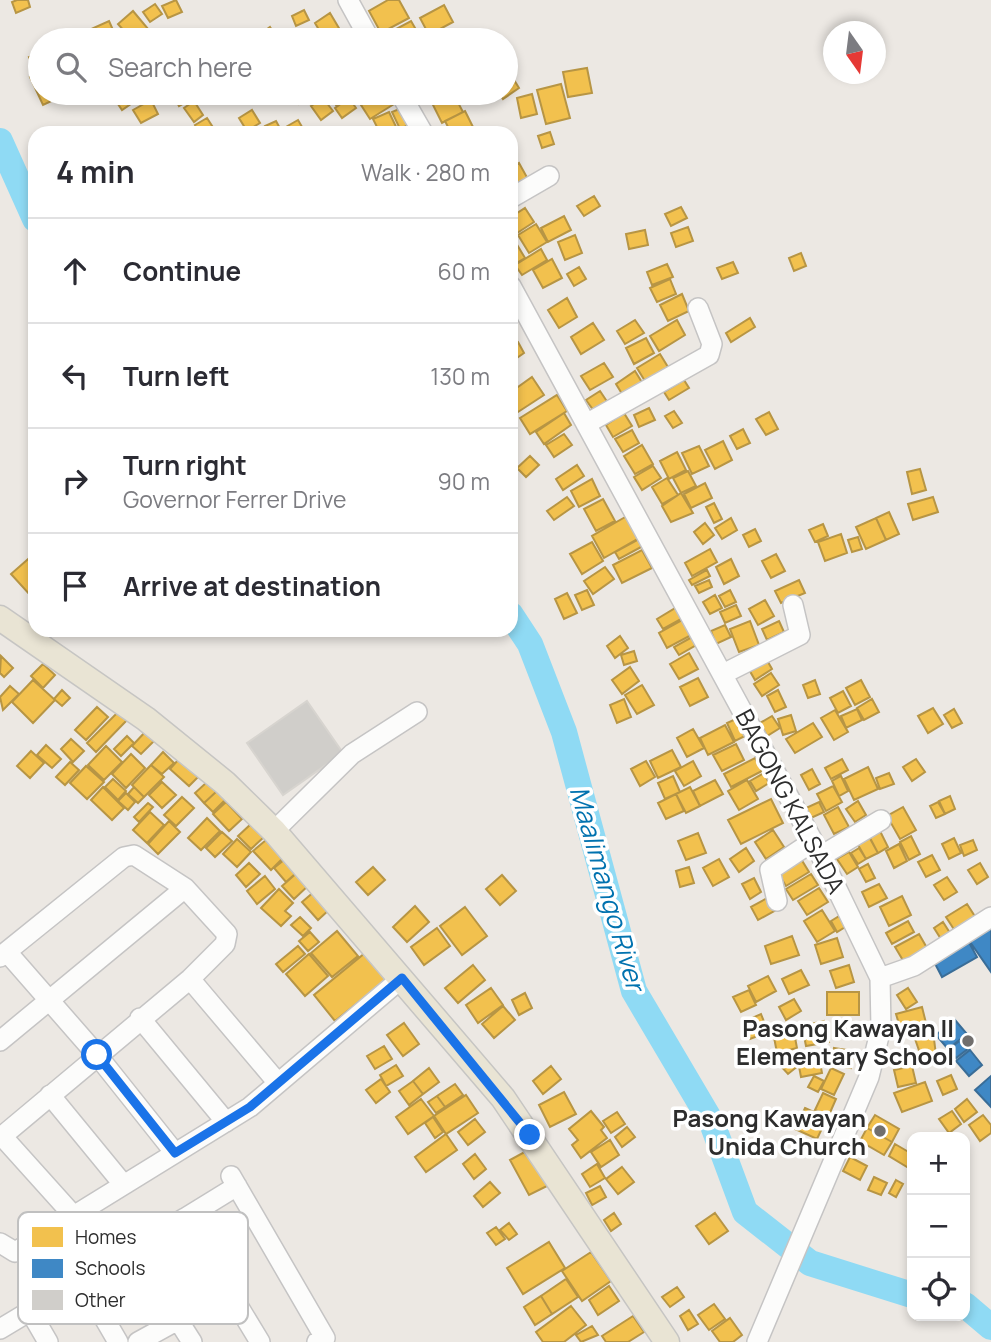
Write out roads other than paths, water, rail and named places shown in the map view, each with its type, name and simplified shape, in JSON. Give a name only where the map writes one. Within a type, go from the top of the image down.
[{"type":"main road","points":[[0,618],[146,719],[225,783],[274,831],[402,978],[516,1116],[667,1342]]},
{"type":"street","points":[[348,0],[363,28]]},
{"type":"street","points":[[407,105],[419,126]]},
{"type":"street","points":[[518,194],[549,176]]},
{"type":"street","name":"BAGONG KALSADA","points":[[518,299],[723,674],[816,849],[880,978],[881,1028],[869,1077],[757,1342]]},
{"type":"street","points":[[586,424],[709,355],[712,344],[698,308]]},
{"type":"street","points":[[723,674],[800,635],[793,605]]},
{"type":"street","points":[[274,831],[352,754],[417,712]]},
{"type":"street","points":[[777,901],[770,870],[881,820]]},
{"type":"street","points":[[70,1212],[1,1137],[97,1055],[140,1018],[190,979],[225,944],[227,934],[185,888],[134,855],[124,857],[3,954],[97,1055],[175,1153]]},
{"type":"street","points":[[0,1041],[185,888]]},
{"type":"street","points":[[880,978],[914,966],[991,917]]},
{"type":"street","points":[[78,1212],[250,1107],[402,978]]},
{"type":"street","points":[[190,979],[278,1083]]},
{"type":"street","points":[[140,1018],[226,1122]]},
{"type":"street","points":[[50,1095],[123,1184]]},
{"type":"street","points":[[194,1212],[234,1181],[325,1338],[317,1342]]},
{"type":"street","points":[[0,1243],[2,1247],[15,1252],[18,1250]]},
{"type":"street","points":[[0,1329],[18,1318]]},
{"type":"street","points":[[248,1322],[260,1342]]},
{"type":"street","points":[[38,1324],[48,1342]]},
{"type":"street","points":[[108,1324],[118,1342]]},
{"type":"street","points":[[138,1342],[171,1324]]},
{"type":"street","points":[[181,1324],[192,1342]]},
{"type":"waterway","name":"Maalimango River","points":[[0,141],[28,203]]},
{"type":"waterway","name":"Maalimango River","points":[[518,626],[530,644],[564,732],[634,991],[712,1123],[745,1212],[810,1263],[907,1293]]},
{"type":"waterway","name":"Maalimango River","points":[[970,1309],[991,1327]]},
{"type":"place","name":"Pasong Kawayan II Elementary School","points":[[968,1041]]},
{"type":"place","name":"Pasong Kawayan Unida Church","points":[[880,1131]]}]
